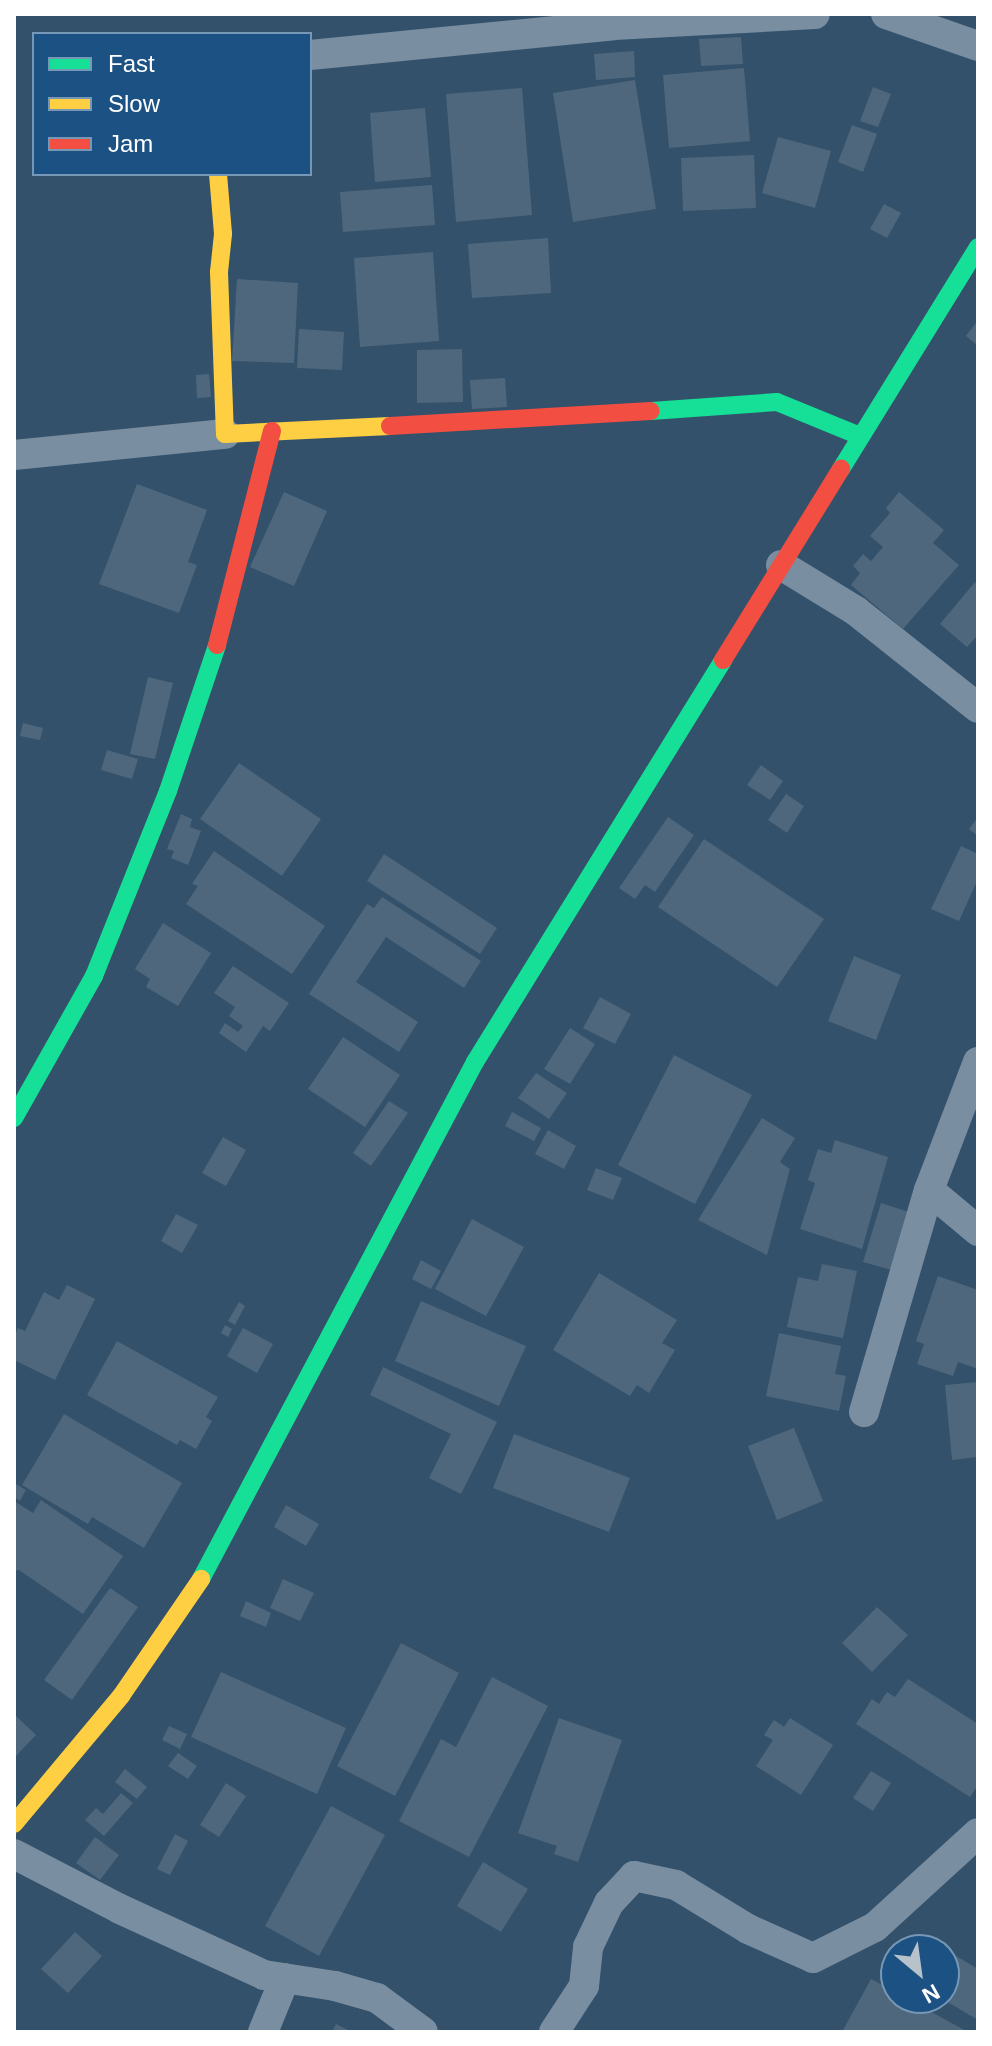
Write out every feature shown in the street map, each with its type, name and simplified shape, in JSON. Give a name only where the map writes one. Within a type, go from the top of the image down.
[{"type":"street","points":[[312,55],[614,25],[815,14]]},
{"type":"street","points":[[886,14],[978,46]]},
{"type":"street","points":[[218,176],[223,234],[219,272],[225,434]]},
{"type":"street","points":[[14,1824],[121,1696],[214,1560],[475,1062],[978,247]]},
{"type":"street","points":[[14,455],[225,434],[513,420],[777,402],[860,436]]},
{"type":"street","points":[[14,1118],[94,976],[168,791],[212,665],[272,431]]},
{"type":"street","points":[[781,565],[856,611],[978,708]]},
{"type":"street","points":[[864,1412],[929,1190],[978,1062]]},
{"type":"street","points":[[929,1190],[978,1231]]},
{"type":"street","points":[[554,2032],[584,1986],[588,1947],[609,1903],[634,1876],[676,1885],[748,1929],[813,1958],[875,1927],[978,1833]]},
{"type":"street","points":[[14,1854],[120,1909],[264,1975],[335,1986],[377,1998],[423,2032]]},
{"type":"street","points":[[263,2032],[285,1978]]},
{"type":"building","points":[[741,37],[743,64],[701,66],[699,39]]},
{"type":"building","points":[[634,51],[635,77],[596,80],[594,54]]},
{"type":"building","points":[[744,68],[750,141],[669,148],[663,75]]},
{"type":"building","points":[[635,80],[656,209],[573,222],[553,93]]},
{"type":"building","points":[[873,87],[891,94],[878,127],[860,121]]},
{"type":"building","points":[[522,88],[532,215],[456,222],[446,94]]},
{"type":"building","points":[[425,108],[431,177],[375,182],[370,113]]},
{"type":"building","points":[[852,125],[877,134],[863,172],[838,162]]},
{"type":"building","points":[[778,137],[831,151],[815,208],[762,193]]},
{"type":"building","points":[[754,155],[756,208],[683,211],[681,158]]},
{"type":"building","points":[[432,185],[435,225],[343,232],[340,192]]},
{"type":"building","points":[[884,204],[901,213],[887,238],[870,229]]},
{"type":"building","points":[[548,238],[551,293],[472,298],[468,244]]},
{"type":"building","points":[[433,252],[439,341],[360,347],[354,258]]},
{"type":"building","points":[[237,279],[298,283],[294,363],[232,361]]},
{"type":"building","points":[[978,320],[978,346],[966,336]]},
{"type":"building","points":[[299,329],[344,332],[342,370],[297,368]]},
{"type":"building","points":[[462,349],[463,402],[417,403],[417,350]]},
{"type":"building","points":[[209,374],[211,397],[197,398],[196,375]]},
{"type":"building","points":[[505,378],[507,407],[472,409],[470,380]]},
{"type":"building","points":[[137,484],[207,510],[188,562],[197,565],[179,613],[99,584]]},
{"type":"building","points":[[284,492],[327,511],[294,586],[250,567]]},
{"type":"building","points":[[899,492],[944,530],[933,543],[959,565],[903,629],[851,585],[860,573],[853,566],[863,554],[871,561],[883,547],[870,536],[890,513],[886,508]]},
{"type":"building","points":[[975,582],[978,585],[978,635],[967,647],[940,624]]},
{"type":"building","points":[[148,677],[173,683],[155,759],[130,754]]},
{"type":"building","points":[[23,723],[43,728],[40,740],[20,736]]},
{"type":"building","points":[[107,750],[138,759],[132,779],[101,770]]},
{"type":"building","points":[[239,763],[321,819],[282,876],[200,819]]},
{"type":"building","points":[[761,765],[783,781],[770,800],[747,785]]},
{"type":"building","points":[[786,794],[804,806],[787,833],[768,820]]},
{"type":"building","points":[[181,814],[192,819],[190,827],[201,831],[188,865],[171,858],[174,851],[167,849]]},
{"type":"building","points":[[668,817],[694,835],[655,892],[645,885],[635,899],[619,888]]},
{"type":"building","points":[[978,817],[978,836],[969,829]]},
{"type":"building","points":[[704,839],[824,919],[777,987],[658,907]]},
{"type":"building","points":[[961,846],[978,854],[978,879],[959,921],[931,909]]},
{"type":"building","points":[[214,851],[325,926],[292,974],[186,904],[198,886],[192,884]]},
{"type":"building","points":[[384,854],[497,928],[480,954],[367,881]]},
{"type":"building","points":[[382,897],[481,961],[464,988],[386,937],[356,982],[418,1022],[399,1052],[309,994],[367,904],[374,908]]},
{"type":"building","points":[[163,923],[211,953],[178,1006],[146,987],[150,979],[135,969]]},
{"type":"building","points":[[854,956],[901,975],[876,1040],[828,1021]]},
{"type":"building","points":[[233,966],[289,1003],[270,1031],[263,1026],[246,1052],[219,1033],[225,1023],[238,1032],[243,1026],[229,1016],[235,1007],[214,993]]},
{"type":"building","points":[[600,997],[631,1014],[615,1044],[583,1028]]},
{"type":"building","points":[[570,1028],[595,1044],[570,1084],[544,1069]]},
{"type":"building","points":[[343,1037],[400,1075],[365,1127],[308,1089]]},
{"type":"building","points":[[674,1055],[752,1095],[695,1204],[618,1165]]},
{"type":"building","points":[[536,1073],[567,1093],[549,1119],[518,1098]]},
{"type":"building","points":[[389,1101],[408,1113],[371,1166],[353,1153]]},
{"type":"building","points":[[512,1112],[541,1128],[534,1141],[505,1126]]},
{"type":"building","points":[[762,1118],[795,1138],[780,1162],[790,1169],[767,1255],[698,1220]]},
{"type":"building","points":[[548,1130],[576,1146],[564,1169],[535,1154]]},
{"type":"building","points":[[223,1137],[246,1150],[226,1186],[202,1173]]},
{"type":"building","points":[[835,1140],[888,1157],[862,1249],[800,1229],[815,1183],[808,1180],[818,1149],[831,1153]]},
{"type":"building","points":[[596,1168],[622,1178],[613,1200],[587,1190]]},
{"type":"building","points":[[881,1203],[912,1213],[895,1271],[863,1262]]},
{"type":"building","points":[[176,1214],[198,1225],[182,1253],[161,1241]]},
{"type":"building","points":[[472,1219],[524,1247],[486,1316],[435,1289]]},
{"type":"building","points":[[421,1260],[441,1271],[431,1289],[412,1279]]},
{"type":"building","points":[[822,1264],[857,1271],[843,1338],[787,1327],[798,1277],[818,1281]]},
{"type":"building","points":[[599,1273],[677,1320],[662,1343],[675,1350],[649,1393],[637,1385],[630,1396],[553,1350]]},
{"type":"building","points":[[938,1276],[978,1290],[978,1369],[958,1362],[953,1376],[917,1364],[924,1344],[916,1341]]},
{"type":"building","points":[[67,1285],[95,1299],[55,1380],[14,1360],[14,1337],[18,1328],[25,1331],[44,1292],[59,1300]]},
{"type":"building","points":[[421,1301],[526,1346],[499,1406],[395,1361]]},
{"type":"building","points":[[239,1302],[245,1306],[235,1325],[228,1321]]},
{"type":"building","points":[[225,1325],[232,1329],[228,1337],[221,1333]]},
{"type":"building","points":[[243,1328],[273,1344],[257,1373],[227,1356]]},
{"type":"building","points":[[779,1333],[841,1346],[835,1374],[846,1376],[839,1411],[766,1396]]},
{"type":"building","points":[[117,1341],[218,1397],[206,1417],[212,1421],[196,1449],[180,1440],[177,1445],[87,1395]]},
{"type":"building","points":[[383,1367],[497,1422],[461,1494],[429,1478],[451,1434],[370,1395]]},
{"type":"building","points":[[978,1382],[978,1457],[952,1460],[945,1385]]},
{"type":"building","points":[[64,1414],[182,1483],[144,1548],[92,1517],[88,1524],[22,1485]]},
{"type":"building","points":[[794,1428],[823,1501],[777,1520],[748,1446]]},
{"type":"building","points":[[514,1434],[630,1478],[609,1532],[493,1488]]},
{"type":"building","points":[[14,1483],[26,1490],[20,1501],[14,1497]]},
{"type":"building","points":[[41,1500],[123,1556],[83,1614],[19,1570],[14,1571],[14,1501],[33,1513]]},
{"type":"building","points":[[286,1505],[319,1524],[306,1546],[274,1527]]},
{"type":"building","points":[[283,1579],[314,1593],[300,1621],[270,1608]]},
{"type":"building","points":[[110,1588],[138,1607],[72,1700],[44,1680]]},
{"type":"building","points":[[246,1601],[271,1613],[266,1627],[240,1616]]},
{"type":"building","points":[[877,1607],[908,1635],[872,1672],[842,1643]]},
{"type":"building","points":[[401,1643],[459,1673],[395,1796],[337,1766]]},
{"type":"building","points":[[221,1672],[346,1728],[317,1794],[191,1737]]},
{"type":"building","points":[[492,1677],[548,1706],[469,1857],[399,1821],[441,1739],[456,1747]]},
{"type":"building","points":[[908,1679],[978,1724],[978,1785],[970,1797],[856,1724],[872,1699],[879,1704],[887,1692],[895,1697]]},
{"type":"building","points":[[14,1714],[36,1735],[14,1758]]},
{"type":"building","points":[[559,1718],[622,1740],[578,1862],[554,1854],[557,1846],[518,1833]]},
{"type":"building","points":[[790,1718],[833,1745],[801,1795],[756,1766],[773,1740],[764,1735],[774,1720],[784,1727]]},
{"type":"building","points":[[169,1726],[187,1734],[180,1749],[162,1740]]},
{"type":"building","points":[[178,1753],[197,1766],[188,1779],[168,1766]]},
{"type":"building","points":[[125,1769],[147,1787],[137,1799],[115,1782]]},
{"type":"building","points":[[871,1771],[891,1783],[873,1811],[853,1798]]},
{"type":"building","points":[[226,1783],[246,1796],[219,1837],[200,1825]]},
{"type":"building","points":[[121,1793],[133,1803],[104,1836],[85,1820],[96,1808],[103,1814]]},
{"type":"building","points":[[331,1806],[385,1835],[319,1956],[265,1926]]},
{"type":"building","points":[[175,1834],[188,1841],[170,1875],[157,1869]]},
{"type":"building","points":[[95,1837],[119,1855],[100,1880],[76,1863]]},
{"type":"building","points":[[483,1862],[528,1889],[501,1932],[457,1906]]},
{"type":"building","points":[[75,1932],[102,1956],[68,1993],[41,1969]]},
{"type":"building","points":[[960,1958],[978,1969],[978,2020],[960,2009]]},
{"type":"building","points":[[871,1979],[880,1984],[880,2014],[935,2014],[968,2032],[842,2032]]},
{"type":"building","points":[[336,2024],[352,2032],[332,2032]]},
{"type":"traffic: fast","points":[[841,469],[978,247]]},
{"type":"traffic: fast","points":[[651,411],[777,402],[860,436]]},
{"type":"traffic: fast","points":[[14,1118],[94,976],[168,791],[217,645]]},
{"type":"traffic: fast","points":[[201,1579],[475,1062],[723,660]]},
{"type":"traffic: slow","points":[[218,176],[223,234],[219,272],[225,434],[390,426]]},
{"type":"traffic: slow","points":[[14,1824],[121,1696],[201,1579]]},
{"type":"traffic: jam","points":[[390,426],[651,411]]},
{"type":"traffic: jam","points":[[217,645],[272,431]]},
{"type":"traffic: jam","points":[[723,660],[841,469]]}]
